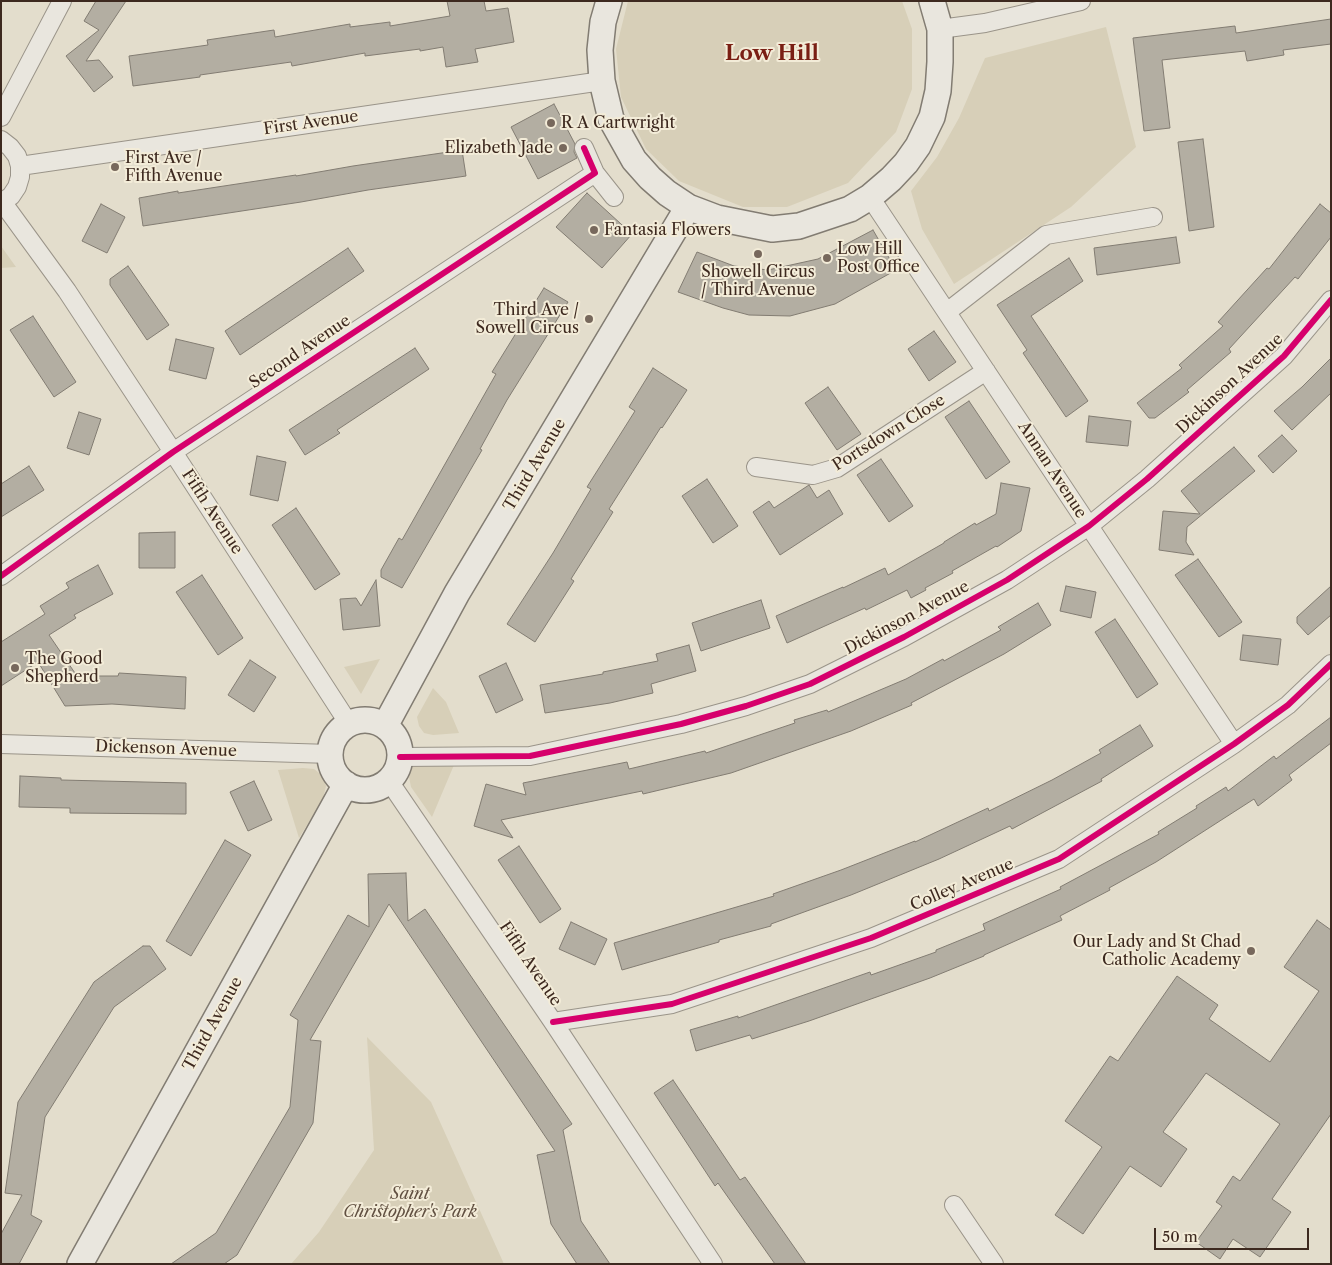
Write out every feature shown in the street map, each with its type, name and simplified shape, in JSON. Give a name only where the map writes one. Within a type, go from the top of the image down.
[{"type":"street","points":[[1,117],[62,1]]},
{"type":"street","points":[[609,1],[603,22],[600,50],[602,81],[612,119],[634,160],[666,193],[688,207],[723,220],[772,229],[799,226],[850,210],[870,197],[891,179],[918,146],[932,117],[938,92],[940,29],[932,1]]},
{"type":"street","points":[[940,29],[985,22],[1081,1]]},
{"type":"street","name":"First Avenue","points":[[20,166],[602,81]]},
{"type":"street","points":[[1,140],[17,156],[20,166],[20,177],[17,187],[11,196],[2,203]]},
{"type":"street","points":[[584,148],[595,172],[614,198]]},
{"type":"street","name":"Second Avenue","points":[[1,576],[173,452],[595,172]]},
{"type":"street","name":"Annan Avenue","points":[[870,197],[1234,744]]},
{"type":"street","name":"Fifth Avenue","points":[[2,203],[66,291],[349,724]]},
{"type":"street","name":"Third Avenue","points":[[384,726],[458,593],[688,207]]},
{"type":"street","points":[[947,312],[1046,235],[1153,217]]},
{"type":"street","name":"Dickinson Avenue","points":[[400,757],[530,756],[681,724],[746,706],[810,684],[904,637],[1007,580],[1089,526],[1147,479],[1284,356],[1331,300]]},
{"type":"street","name":"Portsdown Close","points":[[756,467],[813,476],[837,468],[986,370]]},
{"type":"street","name":"Colley Avenue","points":[[553,1022],[672,1004],[871,938],[1059,859],[1234,744],[1288,705],[1331,664]]},
{"type":"street","points":[[367,720],[376,722],[393,734],[399,745],[399,766],[390,781],[380,788],[356,789],[346,784],[337,776],[332,766],[332,745],[336,737],[349,724],[367,720]]},
{"type":"street","name":"Dickenson Avenue","points":[[1,744],[331,754]]},
{"type":"street","name":"Fifth Avenue","points":[[390,781],[553,1022],[713,1264]]},
{"type":"street","name":"Third Avenue","points":[[80,1264],[346,784]]},
{"type":"street","points":[[954,1205],[994,1264]]},
{"type":"green space","points":[[628,1],[902,1],[912,29],[912,89],[896,132],[848,183],[787,207],[743,207],[679,181],[646,149],[621,97],[616,49]]},
{"type":"green space","points":[[1106,27],[1136,147],[1071,207],[954,284],[922,229],[911,191],[937,157],[959,118],[985,58]]},
{"type":"green space","points":[[1,246],[16,267],[1,268]]},
{"type":"green space","points":[[380,659],[361,694],[344,667]]},
{"type":"green space","points":[[433,688],[446,702],[459,733],[433,735],[424,733],[419,726],[417,717]]},
{"type":"green space","points":[[415,765],[454,765],[432,817],[411,787],[410,769]]},
{"type":"green space","points":[[314,769],[323,776],[326,786],[323,799],[299,838],[278,770]]},
{"type":"green space","name":"Saint Christopher's Park","points":[[367,1037],[431,1102],[504,1264],[291,1264],[319,1232],[374,1150]]},
{"type":"building","points":[[96,1],[126,1],[86,61],[99,60],[113,77],[94,92],[66,56],[99,30],[84,21]]},
{"type":"building","points":[[447,1],[484,1],[486,11],[508,8],[514,42],[475,49],[478,62],[446,67],[443,47],[365,56],[365,53],[292,66],[291,62],[133,86],[129,56],[208,45],[207,40],[274,30],[275,37],[350,24],[350,27],[390,22],[390,26],[450,16]]},
{"type":"building","points":[[1331,19],[1331,44],[1283,50],[1284,55],[1247,61],[1245,51],[1162,60],[1170,128],[1144,131],[1133,38],[1235,26],[1236,33]]},
{"type":"building","points":[[554,104],[575,144],[574,152],[577,158],[538,179],[511,127]]},
{"type":"building","points":[[1203,139],[1214,227],[1189,231],[1178,142]]},
{"type":"building","points":[[462,150],[466,176],[143,226],[139,198]]},
{"type":"building","name":"Fantasia Flowers","points":[[587,193],[632,234],[602,268],[556,227]]},
{"type":"building","points":[[101,204],[125,217],[107,253],[82,241]]},
{"type":"building","points":[[1320,204],[1331,213],[1331,237],[1298,279],[1295,277],[1229,349],[1231,352],[1187,390],[1189,392],[1155,418],[1149,418],[1137,403],[1182,368],[1179,365],[1223,326],[1218,322],[1267,268],[1269,269]]},
{"type":"building","points":[[873,230],[896,270],[835,304],[790,316],[749,315],[678,292],[697,252],[734,266],[768,270],[818,259]]},
{"type":"building","points":[[1176,237],[1180,263],[1097,275],[1094,248]]},
{"type":"building","points":[[348,248],[364,271],[240,355],[225,331]]},
{"type":"building","points":[[1069,258],[1083,281],[1031,316],[1088,401],[1066,417],[1023,353],[1027,350],[997,305]]},
{"type":"building","points":[[128,266],[169,325],[147,340],[110,285],[110,279]]},
{"type":"building","points":[[544,288],[568,302],[507,400],[480,449],[482,450],[402,588],[381,577],[381,570],[399,538],[402,540],[496,374],[492,372]]},
{"type":"building","points":[[33,316],[76,382],[54,397],[10,330]]},
{"type":"building","points":[[934,331],[956,362],[929,381],[908,349]]},
{"type":"building","points":[[176,339],[214,348],[206,379],[169,370]]},
{"type":"building","points":[[415,348],[429,369],[337,430],[340,433],[305,455],[289,430]]},
{"type":"building","points":[[1331,358],[1331,393],[1292,430],[1274,411]]},
{"type":"building","points":[[653,368],[687,390],[609,509],[613,512],[571,579],[574,581],[535,642],[507,624],[553,553],[591,489],[587,487],[635,411],[629,407]]},
{"type":"building","points":[[828,387],[861,434],[837,450],[805,403]]},
{"type":"building","points":[[969,401],[1010,462],[986,479],[945,417]]},
{"type":"building","points":[[79,412],[101,419],[89,455],[67,448]]},
{"type":"building","points":[[1089,416],[1131,421],[1128,446],[1086,442]]},
{"type":"building","points":[[1282,435],[1297,451],[1273,473],[1258,456]]},
{"type":"building","points":[[1234,447],[1255,471],[1187,527],[1186,542],[1194,555],[1159,550],[1163,511],[1200,514],[1181,491]]},
{"type":"building","points":[[257,456],[286,462],[278,501],[250,495]]},
{"type":"building","points":[[881,459],[913,506],[889,522],[857,475]]},
{"type":"building","points":[[29,466],[44,490],[1,517],[1,484]]},
{"type":"building","points":[[707,479],[738,526],[713,543],[682,496]]},
{"type":"building","points":[[1001,483],[1030,488],[1021,531],[997,547],[952,571],[953,573],[911,598],[907,590],[866,610],[865,608],[787,643],[776,616],[885,568],[888,575],[975,523],[976,525],[996,514]]},
{"type":"building","points":[[809,485],[817,498],[829,490],[843,514],[780,555],[753,512],[769,501],[774,508]]},
{"type":"building","points":[[296,508],[340,574],[315,590],[272,525]]},
{"type":"building","points":[[175,532],[175,568],[139,568],[139,533]]},
{"type":"building","points":[[1198,559],[1242,622],[1219,637],[1175,575]]},
{"type":"building","points":[[98,565],[113,594],[74,615],[76,618],[49,635],[77,676],[118,676],[119,673],[186,677],[185,709],[112,704],[65,706],[38,662],[1,686],[1,642],[45,614],[40,606],[69,588],[66,583]]},
{"type":"building","points":[[202,575],[243,638],[218,655],[176,592]]},
{"type":"building","points":[[376,580],[380,626],[343,630],[340,599],[356,598],[361,606]]},
{"type":"building","points":[[1066,586],[1096,592],[1091,618],[1060,611]]},
{"type":"building","points":[[1331,586],[1331,615],[1308,635],[1297,623],[1297,617]]},
{"type":"building","points":[[761,600],[770,628],[701,651],[692,623]]},
{"type":"building","points":[[1038,603],[1051,625],[1004,654],[911,703],[912,705],[851,731],[731,773],[643,794],[642,791],[501,820],[513,838],[474,826],[486,784],[526,795],[523,783],[627,762],[629,769],[705,751],[706,753],[795,723],[794,720],[827,710],[828,712],[906,679],[1001,630],[998,627]]},
{"type":"building","points":[[1115,619],[1158,684],[1137,698],[1095,632]]},
{"type":"building","points":[[1243,635],[1281,639],[1278,665],[1240,660]]},
{"type":"building","points":[[689,645],[696,671],[651,684],[653,693],[610,703],[545,713],[540,685],[603,674],[603,672],[658,661],[656,654]]},
{"type":"building","points":[[250,660],[276,677],[254,712],[228,695]]},
{"type":"building","points":[[506,663],[523,700],[496,713],[479,676]]},
{"type":"building","points":[[1331,717],[1331,743],[1289,775],[1292,780],[1258,806],[1254,799],[1156,862],[1109,888],[1110,890],[1060,916],[1062,920],[984,956],[930,978],[752,1039],[750,1035],[696,1051],[690,1030],[738,1016],[738,1018],[870,972],[871,975],[936,952],[936,950],[985,930],[983,924],[1061,889],[1060,887],[1159,834],[1158,832],[1197,808],[1196,806],[1226,787],[1228,791],[1274,756],[1276,759]]},
{"type":"building","points":[[1140,725],[1153,746],[1101,779],[1102,781],[1012,829],[1010,826],[939,859],[851,895],[771,924],[771,926],[622,970],[614,943],[774,896],[773,894],[915,842],[988,808],[989,811],[1052,780],[1101,753],[1099,750]]},
{"type":"building","points":[[20,776],[61,778],[61,780],[186,783],[186,814],[70,813],[70,808],[19,807]]},
{"type":"building","points":[[254,781],[272,820],[248,831],[230,792]]},
{"type":"building","points":[[225,840],[251,855],[191,956],[166,941]]},
{"type":"building","points":[[519,846],[561,909],[540,923],[498,860]]},
{"type":"building","points":[[406,873],[408,921],[425,909],[572,1124],[563,1130],[581,1221],[610,1264],[577,1264],[551,1224],[537,1155],[555,1151],[389,904],[310,1040],[321,1041],[313,1123],[237,1255],[224,1264],[171,1264],[216,1233],[290,1107],[298,1020],[290,1015],[348,915],[369,927],[368,874]]},
{"type":"building","points":[[1317,920],[1331,930],[1331,1114],[1272,1199],[1291,1212],[1260,1257],[1233,1239],[1220,1259],[1196,1242],[1222,1206],[1216,1202],[1233,1176],[1240,1181],[1280,1124],[1206,1073],[1163,1132],[1187,1149],[1161,1187],[1130,1166],[1083,1234],[1055,1215],[1102,1147],[1065,1121],[1110,1056],[1118,1061],[1177,976],[1218,1005],[1209,1019],[1270,1062],[1319,991],[1284,967]]},
{"type":"building","points":[[571,922],[607,939],[595,965],[559,949]]},
{"type":"building","points":[[143,946],[150,946],[166,969],[114,1007],[45,1117],[31,1215],[42,1221],[19,1264],[1,1264],[1,1234],[22,1195],[5,1193],[18,1102],[94,982]]},
{"type":"building","points":[[673,1080],[740,1180],[745,1177],[806,1264],[775,1264],[718,1183],[715,1186],[654,1093]]},
{"type":"cycle path","points":[[1,576],[173,452],[595,173],[584,148]]},
{"type":"cycle path","points":[[400,757],[530,756],[681,724],[746,706],[810,684],[904,637],[1007,580],[1089,526],[1147,479],[1284,356],[1331,300]]},
{"type":"cycle path","points":[[553,1022],[672,1004],[871,938],[1059,859],[1234,744],[1288,705],[1331,664]]},
{"type":"place","name":"R A Cartwright","points":[[551,123]]},
{"type":"place","name":"Elizabeth Jade","points":[[563,148]]},
{"type":"place","name":"First Ave / Fifth Avenue","points":[[115,167]]},
{"type":"place","name":"Fantasia Flowers","points":[[594,230]]},
{"type":"place","name":"Showell Circus / Third Avenue","points":[[758,254]]},
{"type":"place","name":"Low Hill Post Office","points":[[827,258]]},
{"type":"place","name":"Third Ave / Sowell Circus","points":[[589,319]]},
{"type":"place","name":"The Good Shepherd","points":[[15,668]]},
{"type":"place","name":"Our Lady and St Chad Catholic Academy","points":[[1251,951]]},
{"type":"district","name":"Low Hill","points":[[772,54]]}]
